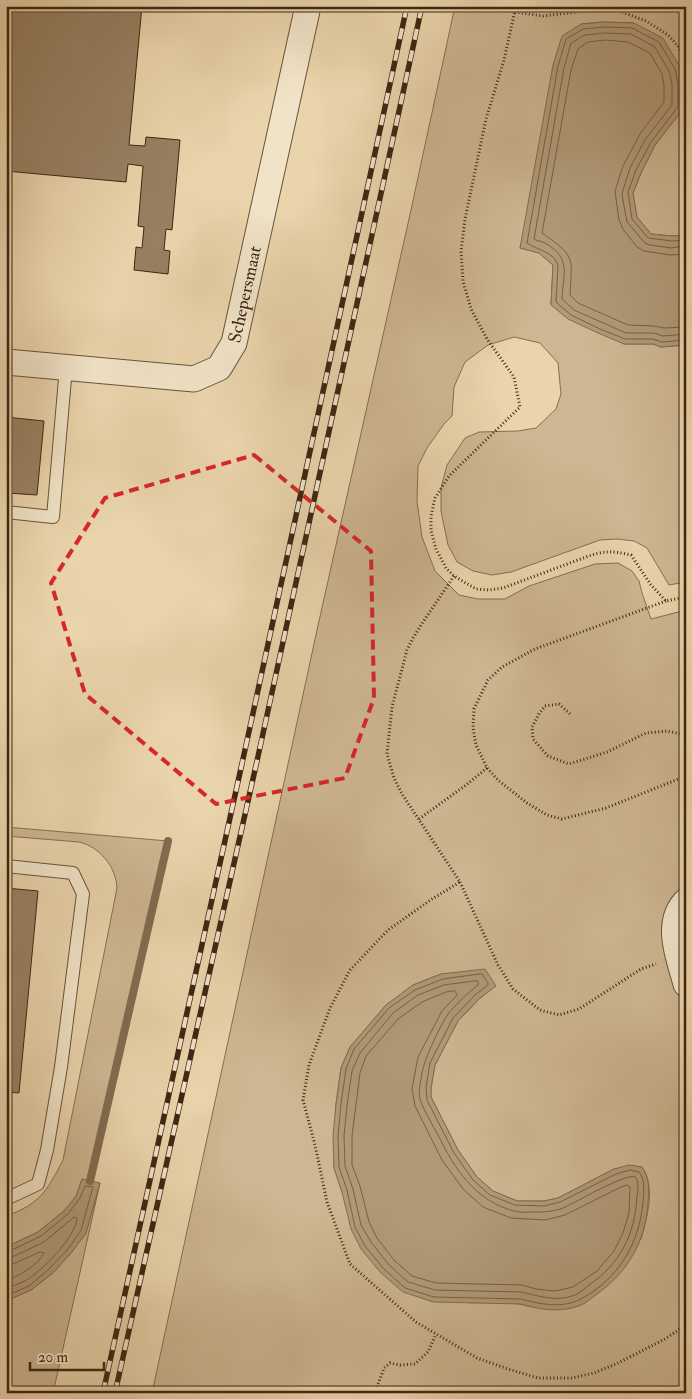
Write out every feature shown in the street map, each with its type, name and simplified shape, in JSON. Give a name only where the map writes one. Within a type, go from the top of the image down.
[{"type":"street","name":"Schepersmaat","points":[[6,362],[194,379],[219,368],[234,343],[308,6]]},
{"type":"street","points":[[686,901],[674,920],[678,957],[686,984]]},
{"type":"lane","points":[[6,512],[53,517],[66,368]]},
{"type":"lane","points":[[6,866],[74,872],[83,894],[47,1150],[38,1184],[6,1199]]},
{"type":"path","points":[[516,6],[504,60],[486,120],[460,251],[463,281],[471,309],[487,339],[514,376],[520,407],[449,476],[435,498],[431,516],[431,531],[436,549],[446,568],[454,576],[476,589],[503,588],[599,552],[611,551],[631,555],[651,586],[666,601]]},
{"type":"path","points":[[515,12],[543,16],[611,8],[646,21],[668,35],[678,46],[686,66]]},
{"type":"path","points":[[454,576],[413,638],[405,658],[392,707],[386,754],[402,794],[460,882],[498,966],[513,989],[525,999],[540,1010],[559,1015],[579,1010],[640,969],[678,957]]},
{"type":"path","points":[[686,597],[666,601],[535,649],[502,667],[488,680],[474,709],[473,728],[476,745],[487,768],[499,781],[527,803],[547,815],[562,819],[606,808],[686,776]]},
{"type":"path","points":[[570,714],[559,704],[546,706],[532,727],[533,739],[548,756],[569,764],[607,752],[646,733],[667,731],[686,735]]},
{"type":"path","points":[[419,820],[487,768]]},
{"type":"path","points":[[460,882],[388,930],[350,970],[330,1008],[309,1065],[303,1100],[327,1202],[350,1264],[416,1322],[477,1358],[538,1378],[572,1378],[594,1373],[616,1364],[686,1325]]},
{"type":"path","points":[[364,1393],[377,1387],[384,1368],[390,1363],[400,1365],[415,1364],[428,1352],[436,1334]]},
{"type":"highlighted area","points":[[254,455],[371,551],[374,698],[345,778],[216,804],[85,694],[51,583],[105,498]]},
{"type":"shaded area","points":[[455,6],[686,6],[686,235],[651,234],[637,217],[633,193],[655,145],[683,109],[634,23],[604,22],[581,24],[520,248],[539,253],[553,265],[551,304],[624,344],[653,344],[661,347],[686,345],[686,582],[669,585],[647,548],[634,541],[617,539],[600,540],[511,572],[492,575],[473,571],[457,562],[448,545],[441,511],[441,488],[447,465],[465,438],[479,432],[518,431],[536,428],[556,409],[561,394],[558,363],[540,343],[514,337],[488,345],[465,362],[454,387],[452,416],[427,448],[418,466],[417,501],[422,537],[435,571],[459,595],[478,599],[505,599],[529,586],[595,564],[618,563],[632,571],[639,581],[651,619],[686,610],[686,889],[670,957],[686,1014],[686,1393],[152,1393],[317,630]],"holes":[[[441,974],[495,986],[479,999],[458,1021],[435,1065],[431,1088],[431,1097],[458,1150],[477,1177],[493,1191],[517,1201],[544,1201],[558,1198],[614,1169],[642,1167],[649,1184],[649,1202],[641,1239],[532,1307],[494,1302],[470,1303],[342,1192],[334,1168],[336,1104],[341,1068],[350,1047],[386,1005],[413,985]]]},
{"type":"shaded area","points":[[6,827],[168,841],[90,1181],[82,1179],[76,1196],[65,1210],[38,1232],[6,1247],[6,1216],[27,1207],[35,1201],[47,1188],[63,1160],[117,888],[114,873],[106,859],[94,848],[79,842],[6,836]]},
{"type":"shaded area","points":[[100,1183],[53,1393],[6,1393],[6,1301],[31,1290],[54,1272],[71,1253],[86,1233]]},
{"type":"water","points":[[604,22],[634,23],[663,38],[680,67],[683,83],[683,109],[655,145],[633,193],[637,217],[651,234],[686,235],[686,345],[661,347],[653,344],[624,344],[568,319],[551,305],[553,265],[539,253],[520,248],[553,65],[562,36],[581,24]]},
{"type":"water","points":[[485,969],[496,986],[479,999],[458,1021],[435,1065],[431,1088],[431,1097],[458,1150],[477,1177],[493,1191],[517,1201],[544,1201],[558,1198],[614,1169],[629,1165],[642,1167],[648,1180],[649,1194],[646,1218],[639,1243],[633,1255],[618,1276],[608,1285],[585,1303],[574,1308],[551,1310],[521,1304],[433,1302],[403,1292],[381,1273],[361,1249],[351,1229],[334,1168],[333,1136],[336,1104],[341,1068],[350,1047],[386,1005],[413,985],[441,974]]},
{"type":"water","points":[[82,1179],[100,1183],[86,1233],[54,1272],[31,1290],[6,1301],[6,1247],[38,1232],[65,1210],[76,1196]]},
{"type":"building","points":[[6,6],[142,6],[129,145],[145,146],[146,137],[180,140],[172,230],[166,229],[164,250],[170,251],[168,274],[134,270],[136,247],[142,248],[144,227],[138,226],[143,166],[128,164],[126,182],[6,171]]},
{"type":"building","points":[[6,417],[44,421],[37,495],[6,493]]},
{"type":"building","points":[[6,888],[38,891],[19,1093],[6,1092]]},
{"type":"waterway","points":[[90,1181],[168,841]]},
{"type":"railway","points":[[103,1393],[407,6]]},
{"type":"railway","points":[[115,1393],[257,761],[422,6]]}]
